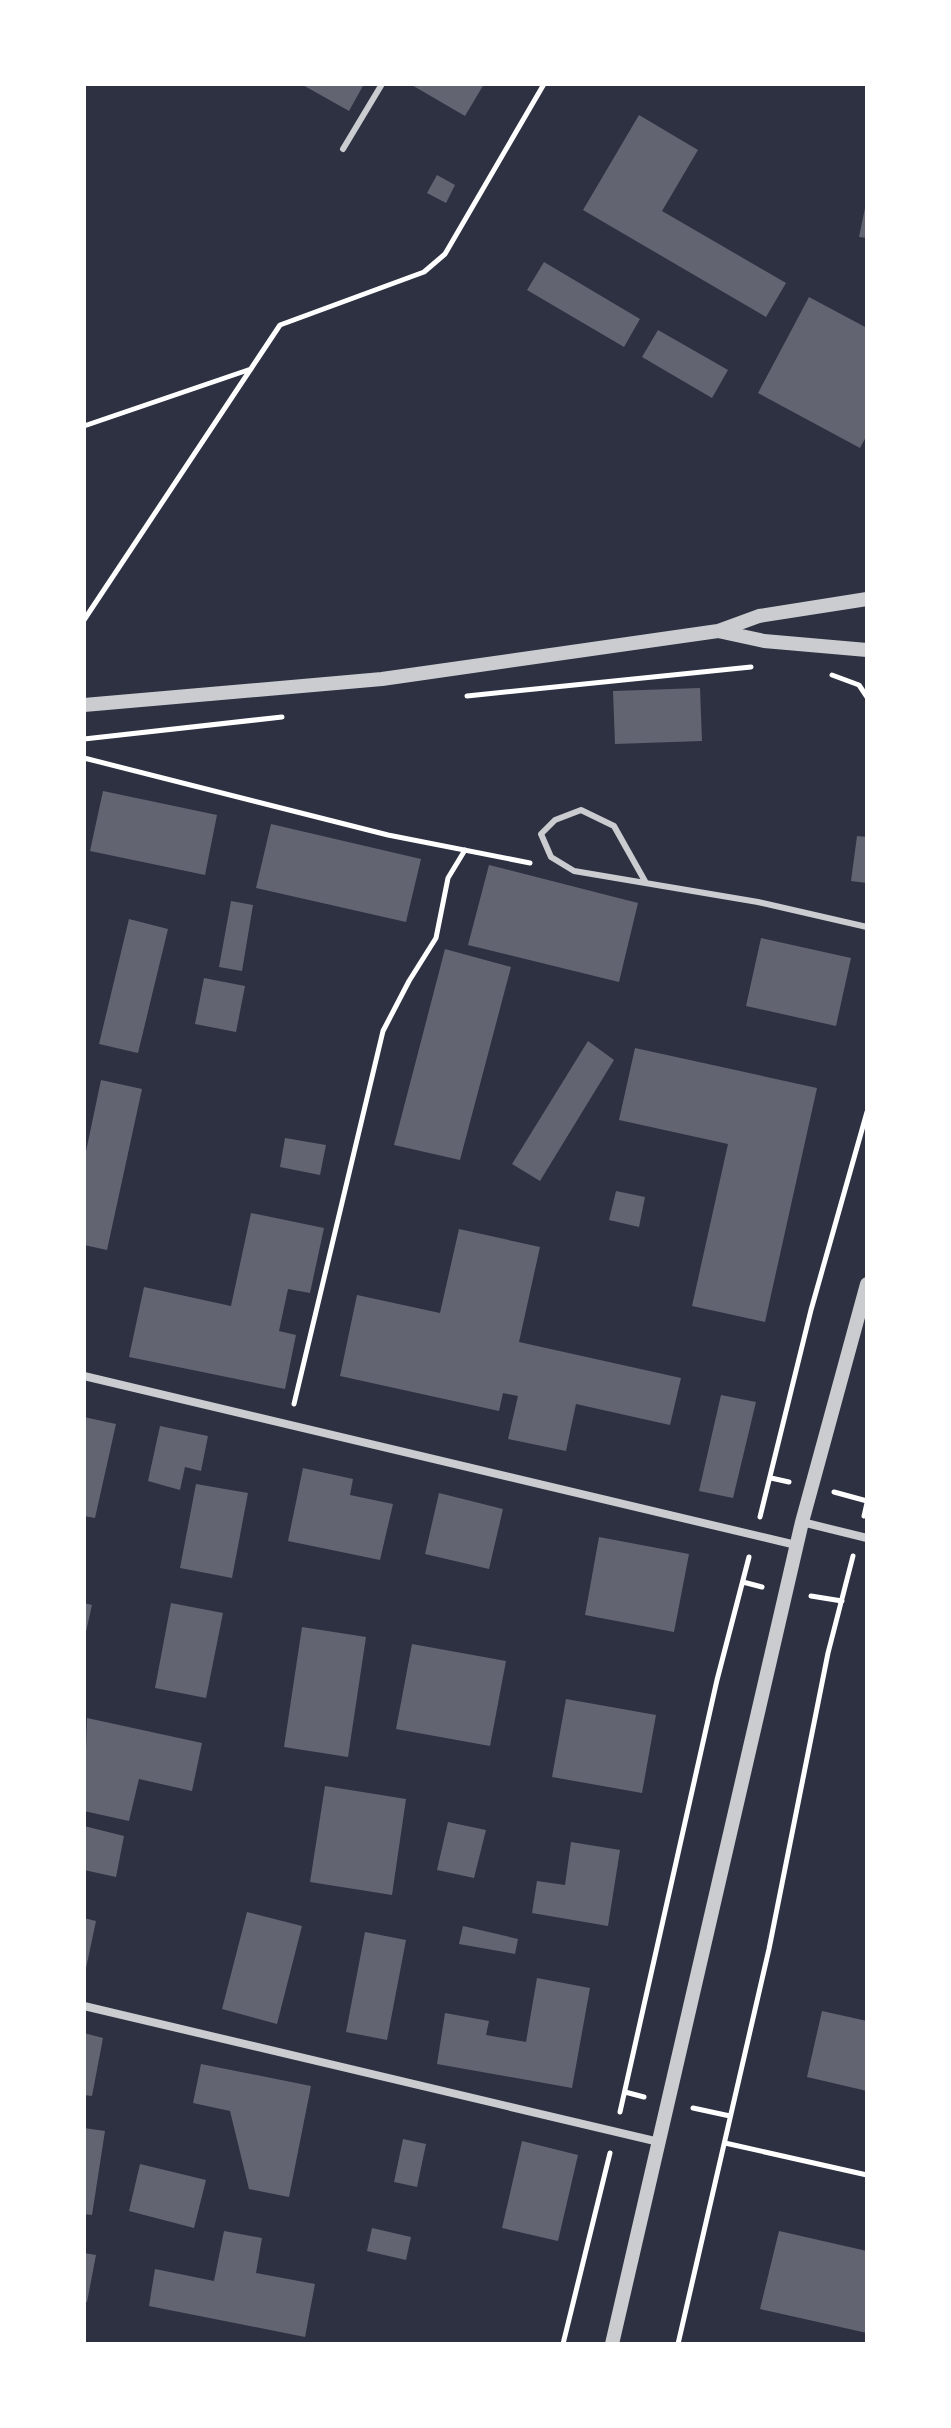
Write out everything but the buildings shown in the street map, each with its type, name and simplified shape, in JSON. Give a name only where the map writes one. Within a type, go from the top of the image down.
[{"type":"street","points":[[84,705],[382,679],[718,631],[759,616],[867,599]]},
{"type":"street","points":[[718,631],[764,641],[867,650]]},
{"type":"street","points":[[612,2344],[796,1545],[867,1284]]},
{"type":"street","points":[[84,1376],[796,1545]]},
{"type":"street","points":[[802,1522],[863,1537]]},
{"type":"street","points":[[84,2006],[616,2129],[660,2142]]},
{"type":"lane","points":[[343,149],[382,84]]},
{"type":"lane","points":[[646,883],[614,826],[581,810],[555,820],[541,834],[551,857],[574,871],[758,902],[867,927]]},
{"type":"path","points":[[84,620],[280,325],[424,272],[445,254],[544,84]]},
{"type":"path","points":[[84,426],[252,369]]},
{"type":"path","points":[[462,696],[762,668]]},
{"type":"path","points":[[824,672],[859,685],[867,697]]},
{"type":"path","points":[[84,739],[289,716]]},
{"type":"path","points":[[84,758],[388,835],[574,871]]},
{"type":"path","points":[[289,1425],[383,1031],[436,938],[448,878],[465,850]]},
{"type":"path","points":[[563,2344],[616,2129],[717,1680],[811,1310],[867,1112]]},
{"type":"path","points":[[678,2344],[725,2143],[828,1653],[863,1537],[867,1503]]},
{"type":"path","points":[[725,2143],[867,2175]]}]
